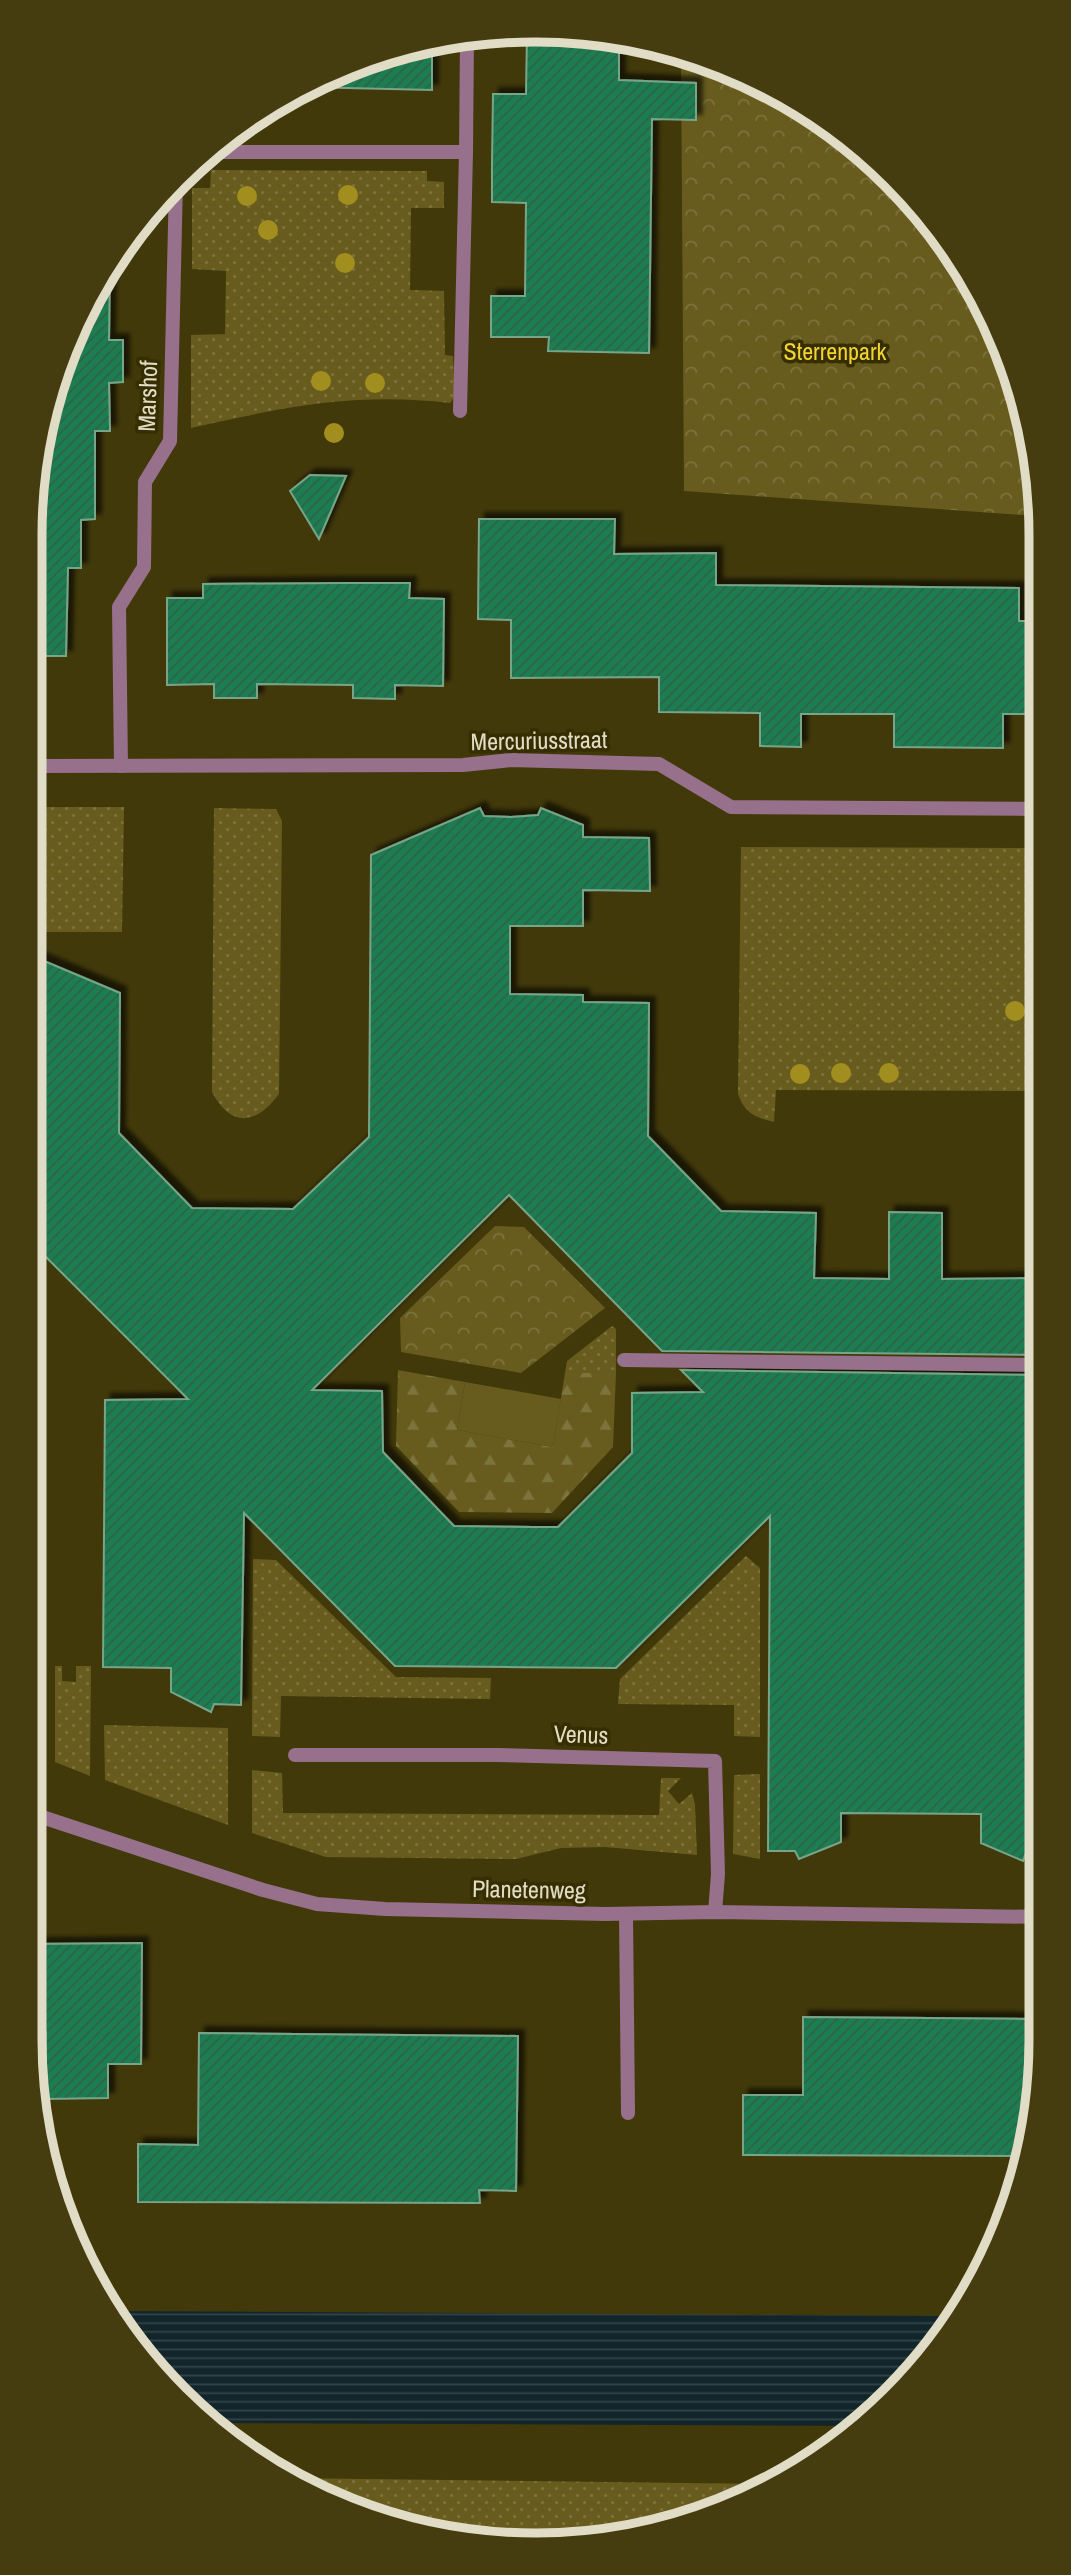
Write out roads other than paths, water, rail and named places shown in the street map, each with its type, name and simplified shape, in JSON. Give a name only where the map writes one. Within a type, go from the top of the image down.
[{"type":"street","points":[[460,411],[467,47]]},
{"type":"street","points":[[225,152],[466,152]]},
{"type":"street","name":"Marshof","points":[[121,766],[119,607],[144,567],[145,482],[170,442],[176,198]]},
{"type":"street","name":"Mercuriusstraat","points":[[42,766],[463,765],[511,760],[659,764],[731,807],[1029,809]]},
{"type":"street","points":[[624,1360],[1029,1366]]},
{"type":"street","name":"Venus","points":[[295,1755],[497,1755],[715,1761],[718,1874],[715,1912]]},
{"type":"street","name":"Planetenweg","points":[[42,1817],[317,1904],[385,1909],[626,1914],[715,1912],[1029,1917]]},
{"type":"street","points":[[626,1914],[628,2113]]},
{"type":"water","points":[[123,2311],[945,2316],[907,2365],[842,2426],[225,2423],[164,2365]]},
{"type":"park label","name":"Sterrenpark","points":[[835,352]]}]
